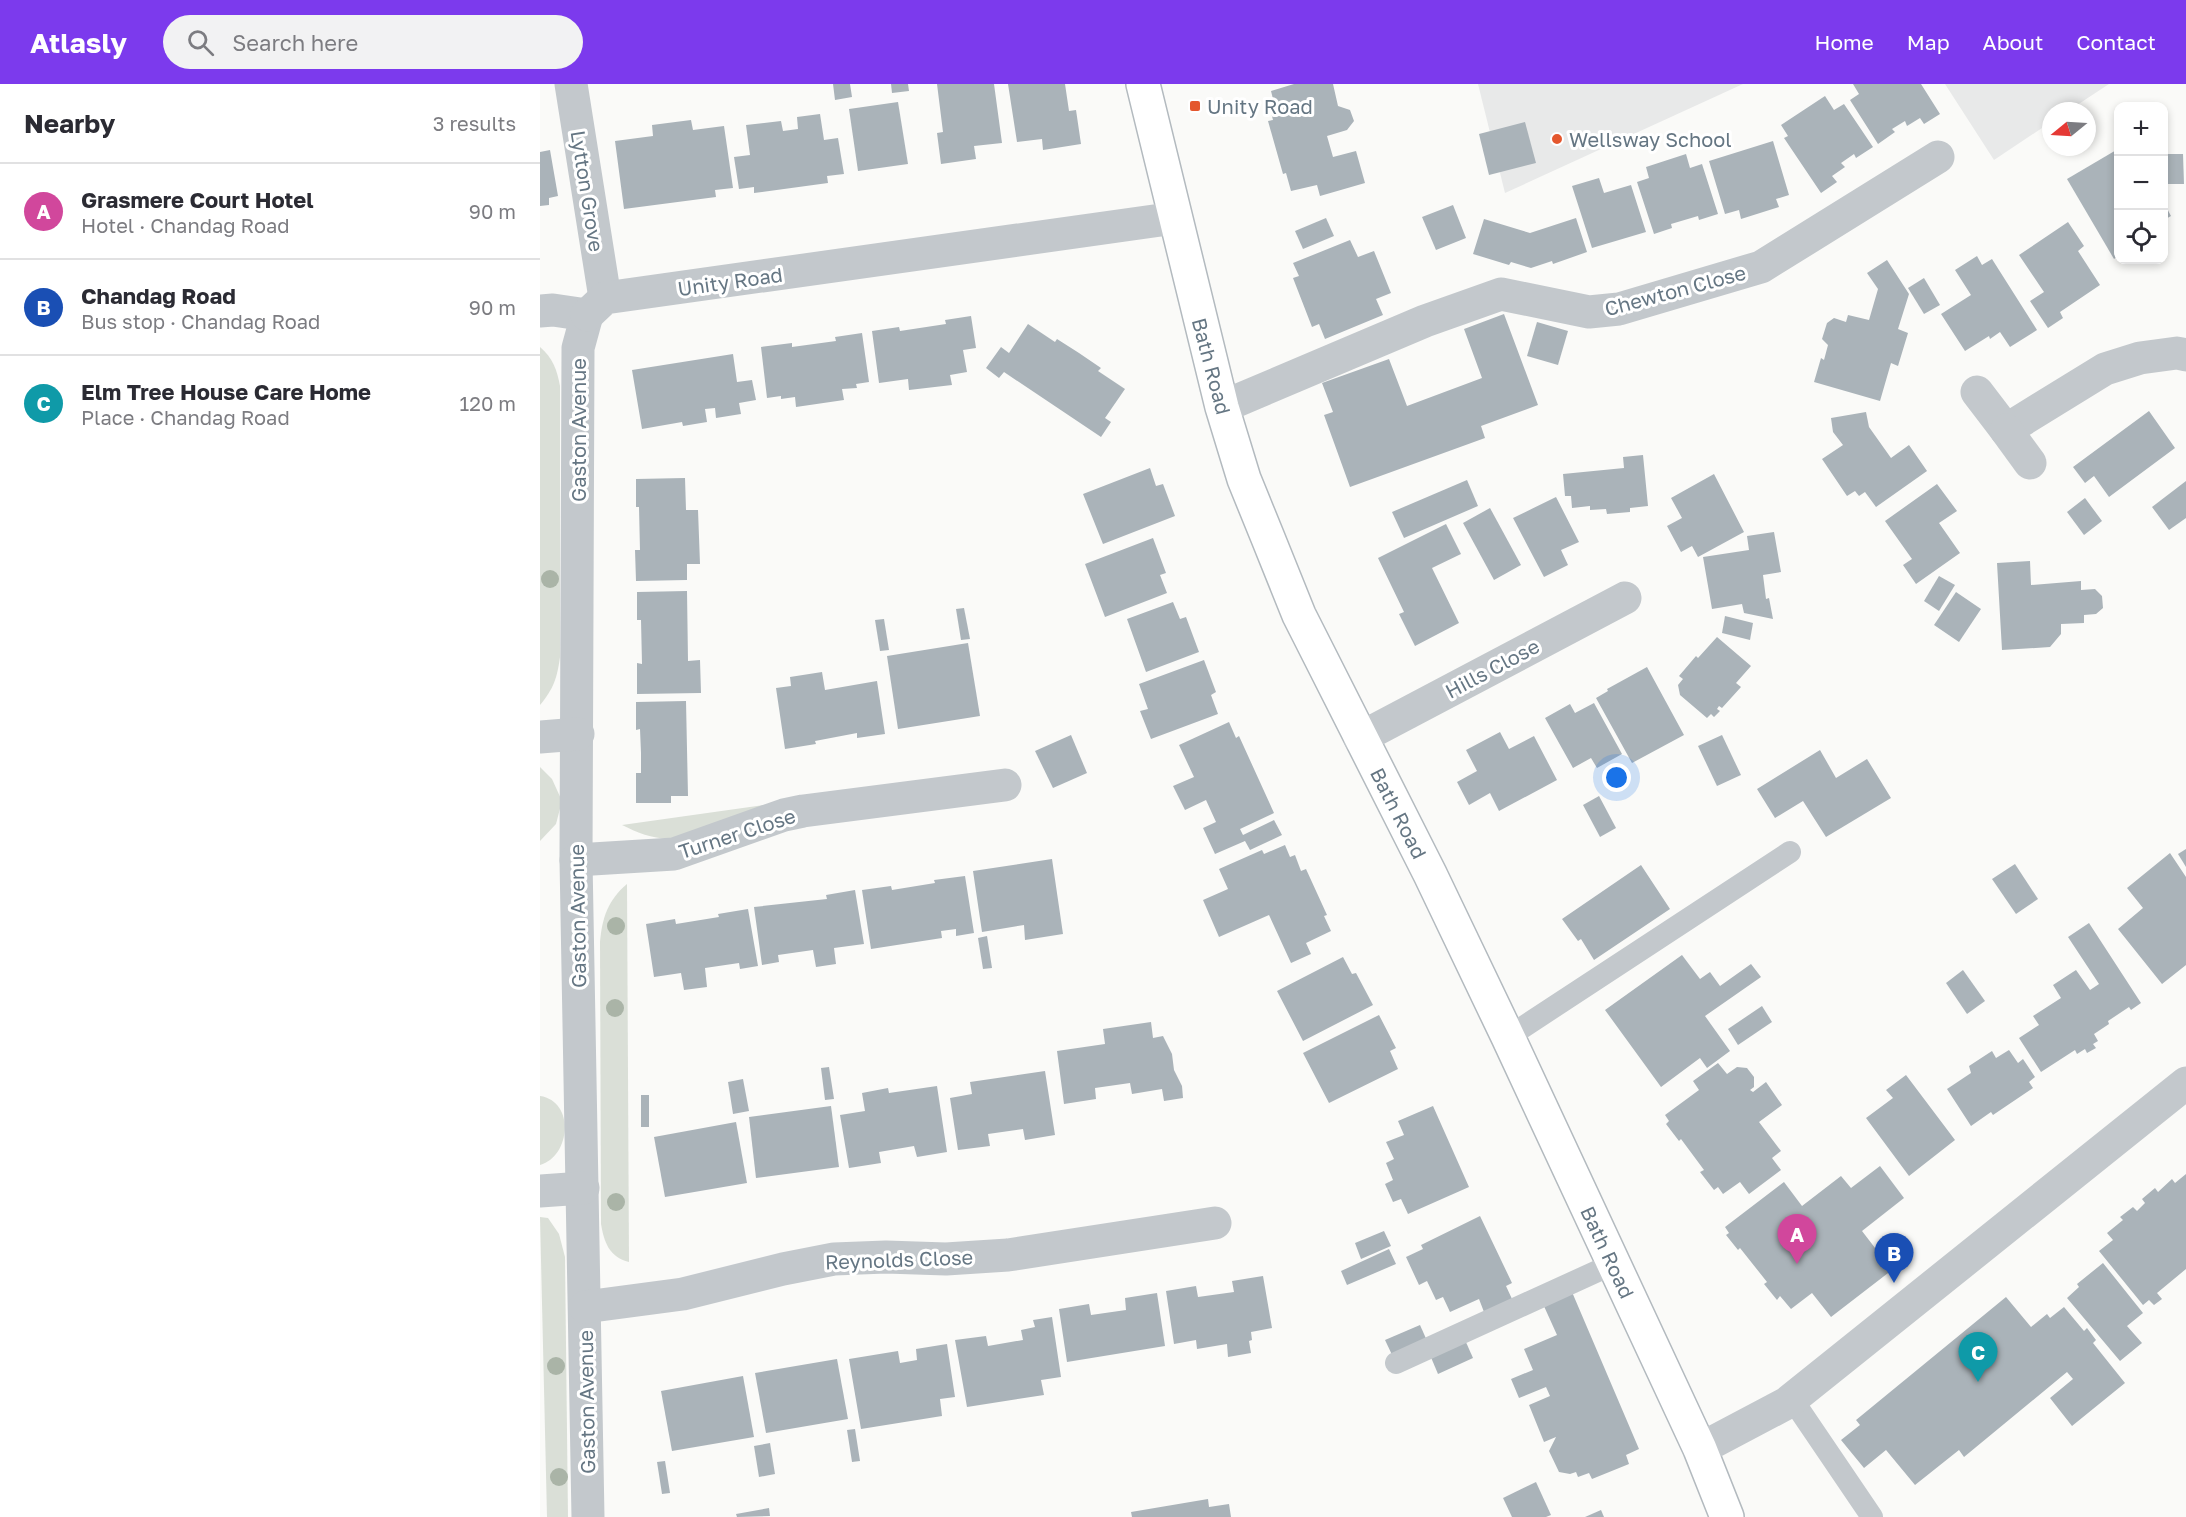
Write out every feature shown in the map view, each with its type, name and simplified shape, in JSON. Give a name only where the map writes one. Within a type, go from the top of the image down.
[{"type":"main road","name":"Bath Road","points":[[1143,84],[1222,407],[1245,479],[1299,615],[1430,874],[1508,1037],[1700,1449],[1726,1517]]},
{"type":"street","name":"Lytton Grove","points":[[571,84],[596,307]]},
{"type":"street","name":"Chewton Close","points":[[1222,407],[1425,321],[1501,294],[1590,312],[1619,309],[1761,267],[1938,157]]},
{"type":"street","name":"Unity Road","points":[[540,311],[596,307],[1175,218]]},
{"type":"street","name":"Gaston Avenue","points":[[588,1517],[576,860],[578,348],[596,307]]},
{"type":"street","points":[[2006,430],[2105,369],[2140,358],[2177,353],[2186,356]]},
{"type":"street","points":[[1977,392],[2030,463]]},
{"type":"street","name":"Hills Close","points":[[1360,738],[1625,598]]},
{"type":"street","points":[[540,737],[578,734]]},
{"type":"street","name":"Turner Close","points":[[576,860],[674,855],[803,811],[1005,784]]},
{"type":"street","points":[[1700,1449],[1792,1399],[2186,1083]]},
{"type":"street","points":[[540,1191],[583,1188]]},
{"type":"street","name":"Reynolds Close","points":[[585,1307],[683,1294],[834,1259],[886,1257],[946,1259],[1008,1254],[1215,1223]]},
{"type":"lane","points":[[1508,1037],[1790,852]]},
{"type":"lane","points":[[1396,1363],[1613,1264]]},
{"type":"lane","points":[[1792,1399],[1872,1517]]},
{"type":"shaded area","name":"Wellsway School","points":[[1478,84],[1743,84],[1505,193]]},
{"type":"shaded area","points":[[1945,84],[2109,84],[2082,102],[2042,102],[2042,128],[1994,160]]},
{"type":"shaded area","points":[[540,347],[554,365],[560,386],[560,657],[554,682],[540,705]]},
{"type":"shaded area","points":[[540,767],[552,779],[562,801],[556,824],[540,841]]},
{"type":"shaded area","points":[[771,804],[669,839],[645,835],[622,825]]},
{"type":"shaded area","points":[[627,884],[629,1262],[612,1253],[604,1237],[601,1224],[600,942],[607,910],[615,896]]},
{"type":"shaded area","points":[[540,1096],[551,1100],[559,1108],[564,1118],[565,1129],[558,1151],[550,1160],[540,1165]]},
{"type":"shaded area","points":[[540,1217],[548,1218],[559,1234],[565,1257],[568,1517],[547,1517]]},
{"type":"building","points":[[833,84],[850,84],[852,97],[835,100]]},
{"type":"building","points":[[891,84],[908,84],[909,91],[892,93]]},
{"type":"building","points":[[937,84],[994,84],[1002,143],[974,146],[976,159],[941,164],[937,133],[943,132]]},
{"type":"building","points":[[1008,84],[1065,84],[1069,111],[1076,110],[1081,144],[1043,150],[1042,139],[1017,142]]},
{"type":"building","points":[[1294,84],[1333,84],[1338,106],[1350,110],[1354,121],[1347,130],[1327,136],[1333,157],[1356,151],[1365,183],[1320,196],[1317,185],[1291,191],[1286,173],[1283,174],[1268,121],[1273,120],[1270,109],[1275,107],[1271,91]]},
{"type":"building","points":[[1853,84],[1921,84],[1940,114],[1924,124],[1920,118],[1907,126],[1905,121],[1892,129],[1895,132],[1878,144],[1850,100],[1859,94]]},
{"type":"building","points":[[1825,96],[1834,110],[1844,104],[1873,147],[1856,158],[1854,154],[1841,163],[1845,167],[1832,176],[1837,182],[1821,193],[1784,138],[1788,136],[1781,125]]},
{"type":"building","points":[[898,102],[908,164],[858,171],[849,109]]},
{"type":"building","points":[[820,114],[824,140],[838,138],[844,174],[827,176],[828,183],[754,193],[754,187],[739,189],[734,157],[750,155],[746,125],[781,121],[783,131],[798,129],[797,117]]},
{"type":"building","points":[[691,120],[693,130],[724,126],[733,188],[715,190],[716,197],[624,209],[615,141],[653,136],[652,125]]},
{"type":"building","points":[[1525,122],[1536,163],[1489,175],[1479,134]]},
{"type":"building","points":[[1773,141],[1789,195],[1776,199],[1779,207],[1741,219],[1739,210],[1725,214],[1709,161]]},
{"type":"building","points":[[550,150],[558,196],[549,198],[549,205],[540,206],[540,152]]},
{"type":"building","points":[[2114,151],[2114,259],[2067,179]]},
{"type":"building","points":[[1686,154],[1690,168],[1702,164],[1718,214],[1699,220],[1698,216],[1671,224],[1672,228],[1654,234],[1637,182],[1649,178],[1646,167]]},
{"type":"building","points":[[2168,154],[2183,154],[2184,184],[2168,184]]},
{"type":"building","points":[[1599,178],[1604,193],[1631,185],[1646,232],[1592,248],[1572,186]]},
{"type":"building","points":[[1453,205],[1466,238],[1436,250],[1422,217]]},
{"type":"building","points":[[1326,218],[1334,236],[1303,249],[1295,231]]},
{"type":"building","points":[[1576,218],[1587,252],[1553,264],[1552,261],[1531,268],[1511,262],[1509,265],[1473,254],[1484,219],[1530,233]]},
{"type":"building","points":[[2068,222],[2084,246],[2078,251],[2100,285],[2060,312],[2063,318],[2048,328],[2030,301],[2044,292],[2019,255]]},
{"type":"building","points":[[1350,240],[1358,257],[1374,251],[1391,293],[1376,299],[1383,315],[1325,339],[1319,324],[1312,327],[1293,278],[1299,276],[1293,263]]},
{"type":"building","points":[[1977,256],[1982,265],[1992,259],[2037,330],[2010,347],[2000,332],[1965,351],[1941,314],[1971,295],[1955,270]]},
{"type":"building","points":[[1887,260],[1909,294],[1898,329],[1908,333],[1898,366],[1891,363],[1880,401],[1814,382],[1821,358],[1824,360],[1828,345],[1822,339],[1827,323],[1834,318],[1846,322],[1848,315],[1869,320],[1878,289],[1867,273]]},
{"type":"building","points":[[1924,278],[1940,305],[1924,314],[1908,288]]},
{"type":"building","points":[[1504,314],[1538,405],[1481,426],[1485,438],[1350,487],[1324,415],[1333,412],[1322,383],[1389,359],[1407,406],[1482,378],[1464,329]]},
{"type":"building","points":[[971,316],[976,348],[963,350],[967,372],[950,375],[952,385],[909,390],[908,379],[879,383],[872,331],[899,327],[900,331],[946,324],[945,320]]},
{"type":"building","points":[[1537,322],[1568,331],[1558,365],[1527,356]]},
{"type":"building","points":[[1028,324],[1055,342],[1057,339],[1079,353],[1101,368],[1098,371],[1125,389],[1105,418],[1111,422],[1101,437],[1004,372],[999,378],[986,368],[1001,347],[1009,353]]},
{"type":"building","points":[[862,333],[869,382],[856,384],[857,388],[842,389],[844,400],[796,407],[795,397],[767,398],[761,347],[792,343],[792,347],[836,341],[835,337]]},
{"type":"building","points":[[733,354],[737,382],[752,380],[756,400],[739,403],[741,414],[716,418],[715,408],[705,409],[707,422],[683,426],[682,422],[642,429],[632,370]]},
{"type":"building","points":[[2149,411],[2175,448],[2109,497],[2094,476],[2085,483],[2073,467]]},
{"type":"building","points":[[1866,412],[1869,427],[1891,458],[1909,445],[1927,471],[1876,507],[1865,492],[1859,496],[1855,491],[1847,496],[1822,459],[1843,445],[1833,432],[1831,418]]},
{"type":"building","points":[[1643,455],[1648,506],[1630,508],[1630,512],[1607,514],[1606,509],[1590,510],[1590,506],[1572,508],[1571,496],[1565,496],[1563,474],[1624,468],[1623,457]]},
{"type":"building","points":[[1150,468],[1156,486],[1163,484],[1175,516],[1103,544],[1083,494]]},
{"type":"building","points":[[1714,474],[1744,532],[1698,557],[1692,546],[1681,552],[1667,526],[1682,518],[1671,498]]},
{"type":"building","points":[[685,478],[686,510],[698,510],[700,564],[687,564],[687,580],[636,581],[635,550],[640,550],[636,479]]},
{"type":"building","points":[[1467,480],[1478,506],[1404,538],[1392,512]]},
{"type":"building","points":[[2186,481],[2186,518],[2169,530],[2152,507]]},
{"type":"building","points":[[1937,484],[1957,511],[1939,523],[1960,553],[1916,584],[1903,565],[1912,559],[1885,521]]},
{"type":"building","points":[[1556,497],[1579,542],[1561,550],[1568,565],[1544,577],[1513,518]]},
{"type":"building","points":[[2085,498],[2102,521],[2084,535],[2067,512]]},
{"type":"building","points":[[1490,508],[1521,565],[1494,580],[1463,523]]},
{"type":"building","points":[[1446,524],[1461,554],[1432,568],[1459,623],[1415,646],[1399,614],[1404,612],[1378,558]]},
{"type":"building","points":[[1774,532],[1781,572],[1763,575],[1766,599],[1769,598],[1773,619],[1744,613],[1742,604],[1712,609],[1703,557],[1749,550],[1747,536]]},
{"type":"building","points":[[1153,538],[1166,573],[1160,575],[1167,593],[1105,617],[1085,564]]},
{"type":"building","points":[[2030,561],[2031,585],[2081,581],[2081,590],[2095,589],[2102,596],[2103,608],[2096,614],[2084,615],[2084,623],[2061,624],[2061,634],[2050,647],[2002,650],[1997,563]]},
{"type":"building","points":[[1939,576],[1955,585],[1939,611],[1924,601]]},
{"type":"building","points":[[687,591],[688,661],[700,660],[701,693],[637,694],[637,663],[642,664],[641,620],[637,620],[637,592]]},
{"type":"building","points":[[1956,592],[1981,609],[1959,642],[1934,625]]},
{"type":"building","points":[[1173,602],[1180,619],[1186,617],[1199,652],[1146,672],[1127,619]]},
{"type":"building","points":[[964,608],[970,639],[961,640],[956,609]]},
{"type":"building","points":[[1725,616],[1753,623],[1750,640],[1722,633]]},
{"type":"building","points":[[884,619],[889,650],[880,651],[875,620]]},
{"type":"building","points":[[1717,637],[1751,666],[1736,683],[1741,687],[1722,708],[1719,706],[1717,709],[1720,711],[1714,717],[1711,714],[1707,718],[1680,695],[1678,685],[1683,679],[1679,676]]},
{"type":"building","points":[[968,643],[980,716],[898,729],[887,656]]},
{"type":"building","points":[[1204,660],[1216,692],[1211,695],[1218,714],[1151,739],[1140,711],[1148,709],[1139,684]]},
{"type":"building","points":[[1647,667],[1684,735],[1632,763],[1596,698],[1608,691],[1607,689]]},
{"type":"building","points":[[822,672],[825,690],[877,681],[885,734],[857,738],[857,733],[815,741],[816,744],[785,749],[776,688],[791,686],[790,677]]},
{"type":"building","points":[[686,701],[688,796],[671,796],[671,803],[636,803],[636,773],[641,773],[641,753],[640,729],[636,730],[636,702]]},
{"type":"building","points":[[1594,703],[1622,754],[1597,768],[1591,758],[1573,768],[1545,718],[1570,704],[1575,713]]},
{"type":"building","points":[[1229,722],[1236,738],[1239,736],[1274,813],[1240,829],[1243,835],[1274,820],[1282,835],[1250,850],[1245,841],[1215,854],[1203,828],[1216,822],[1206,800],[1185,810],[1173,786],[1194,777],[1179,745]]},
{"type":"building","points":[[1500,732],[1509,749],[1534,736],[1557,780],[1499,811],[1490,793],[1469,805],[1457,782],[1477,771],[1466,750]]},
{"type":"building","points":[[1071,735],[1087,773],[1053,788],[1035,751]]},
{"type":"building","points":[[1722,735],[1741,775],[1717,786],[1698,746]]},
{"type":"building","points":[[1820,750],[1836,778],[1867,759],[1891,798],[1826,837],[1803,801],[1775,818],[1757,789]]},
{"type":"building","points":[[1599,796],[1616,828],[1600,837],[1583,805]]},
{"type":"building","points":[[1285,845],[1290,857],[1295,855],[1301,871],[1306,869],[1327,915],[1324,916],[1331,931],[1306,943],[1311,954],[1291,963],[1269,915],[1219,937],[1203,900],[1228,889],[1219,869],[1262,850],[1264,854]]},
{"type":"building","points":[[2186,849],[2186,867],[2178,854]]},
{"type":"building","points":[[2170,853],[2186,877],[2186,965],[2162,984],[2118,929],[2143,908],[2127,888]]},
{"type":"building","points":[[1052,859],[1063,934],[1025,940],[1024,925],[982,932],[973,871]]},
{"type":"building","points":[[2015,864],[2038,899],[2016,914],[1992,879]]},
{"type":"building","points":[[1641,865],[1670,909],[1594,960],[1581,939],[1578,941],[1562,919]]},
{"type":"building","points":[[965,876],[974,933],[956,936],[956,929],[941,931],[942,938],[871,949],[862,890],[891,886],[892,890],[935,883],[934,880]]},
{"type":"building","points":[[855,890],[864,944],[834,948],[836,964],[816,967],[813,950],[778,955],[779,962],[762,965],[754,907],[827,899],[826,895]]},
{"type":"building","points":[[748,909],[758,966],[740,969],[739,963],[705,968],[707,987],[684,990],[681,973],[654,977],[646,924],[675,919],[676,924],[719,917],[718,914]]},
{"type":"building","points":[[2089,923],[2141,1003],[2131,1010],[2129,1007],[2094,1034],[2098,1041],[2093,1044],[2096,1048],[2087,1053],[2085,1049],[2077,1054],[2075,1050],[2041,1072],[2019,1038],[2039,1025],[2033,1016],[2061,998],[2053,985],[2076,970],[2090,990],[2099,984],[2068,937]]},
{"type":"building","points":[[987,936],[992,968],[983,969],[978,938]]},
{"type":"building","points":[[1682,955],[1700,979],[1710,972],[1720,986],[1751,964],[1761,977],[1705,1016],[1730,1051],[1707,1068],[1700,1058],[1661,1087],[1605,1010]]},
{"type":"building","points":[[1343,957],[1352,974],[1356,973],[1373,1005],[1303,1041],[1277,991]]},
{"type":"building","points":[[1963,970],[1985,1001],[1967,1014],[1946,983]]},
{"type":"building","points":[[1762,1006],[1772,1022],[1738,1045],[1728,1029]]},
{"type":"building","points":[[1379,1015],[1396,1048],[1390,1051],[1398,1069],[1329,1103],[1303,1053]]},
{"type":"building","points":[[1151,1022],[1153,1038],[1163,1036],[1172,1054],[1174,1070],[1182,1086],[1183,1098],[1164,1101],[1162,1089],[1132,1094],[1130,1083],[1095,1088],[1096,1099],[1064,1104],[1057,1051],[1105,1044],[1103,1029]]},
{"type":"building","points":[[2009,1050],[2018,1063],[2023,1059],[2035,1077],[2029,1082],[2033,1088],[1993,1115],[1991,1112],[1971,1126],[1947,1089],[1971,1073],[1969,1066],[1992,1051],[1996,1058]]},
{"type":"building","points":[[1718,1063],[1727,1074],[1737,1067],[1747,1068],[1754,1077],[1754,1087],[1750,1090],[1753,1092],[1766,1082],[1782,1105],[1759,1122],[1781,1151],[1772,1158],[1781,1170],[1749,1194],[1740,1182],[1723,1194],[1718,1187],[1714,1190],[1700,1172],[1704,1170],[1681,1139],[1679,1141],[1666,1124],[1669,1121],[1665,1115],[1699,1090],[1693,1081]]},
{"type":"building","points":[[829,1067],[834,1099],[825,1100],[821,1068]]},
{"type":"building","points":[[1045,1071],[1055,1135],[1025,1140],[1023,1129],[988,1134],[990,1146],[958,1150],[950,1098],[972,1094],[970,1082]]},
{"type":"building","points":[[1906,1075],[1955,1140],[1909,1176],[1866,1118],[1893,1098],[1886,1090]]},
{"type":"building","points":[[743,1079],[749,1111],[733,1114],[728,1082]]},
{"type":"building","points":[[937,1086],[947,1152],[917,1157],[914,1146],[879,1152],[881,1163],[849,1168],[840,1115],[865,1111],[862,1093],[888,1088],[889,1093]]},
{"type":"building","points":[[641,1095],[649,1095],[649,1127],[641,1127]]},
{"type":"building","points":[[831,1106],[839,1167],[756,1178],[749,1117]]},
{"type":"building","points":[[1433,1106],[1469,1187],[1408,1214],[1401,1199],[1393,1202],[1385,1184],[1393,1180],[1386,1163],[1394,1159],[1386,1142],[1404,1135],[1398,1121]]},
{"type":"building","points":[[736,1122],[747,1183],[665,1197],[654,1137]]},
{"type":"building","points":[[1880,1166],[1904,1198],[1862,1231],[1892,1270],[1831,1317],[1812,1293],[1791,1309],[1780,1296],[1777,1300],[1764,1284],[1767,1282],[1740,1248],[1738,1250],[1726,1235],[1729,1233],[1725,1227],[1784,1182],[1802,1206],[1841,1176],[1851,1188]]},
{"type":"building","points":[[2186,1174],[2186,1269],[2157,1293],[2162,1299],[2154,1305],[2149,1300],[2143,1305],[2099,1251],[2113,1240],[2107,1233],[2123,1220],[2120,1217],[2133,1207],[2137,1211],[2145,1203],[2142,1199],[2155,1188],[2158,1192],[2172,1179],[2175,1183]]},
{"type":"building","points":[[1480,1216],[1512,1283],[1506,1286],[1512,1299],[1484,1312],[1479,1299],[1450,1312],[1443,1297],[1436,1300],[1427,1281],[1419,1285],[1406,1257],[1423,1249],[1421,1245]]},
{"type":"building","points":[[1384,1231],[1391,1246],[1361,1259],[1355,1243]]},
{"type":"building","points":[[1389,1249],[1396,1264],[1347,1285],[1341,1271]]},
{"type":"building","points":[[2103,1263],[2143,1313],[2127,1326],[2142,1343],[2120,1361],[2067,1298],[2079,1287],[2077,1284]]},
{"type":"building","points":[[1263,1276],[1272,1328],[1251,1332],[1252,1340],[1249,1341],[1251,1353],[1228,1357],[1227,1344],[1197,1349],[1196,1340],[1174,1344],[1166,1291],[1196,1286],[1198,1297],[1234,1292],[1232,1281]]},
{"type":"building","points":[[1572,1292],[1639,1449],[1626,1455],[1629,1464],[1592,1479],[1589,1473],[1578,1477],[1576,1472],[1570,1474],[1559,1472],[1549,1451],[1556,1437],[1544,1442],[1529,1405],[1550,1396],[1546,1387],[1519,1398],[1511,1379],[1533,1370],[1524,1349],[1557,1335],[1543,1304]]},
{"type":"building","points":[[1157,1293],[1165,1346],[1067,1362],[1059,1309],[1089,1304],[1091,1315],[1126,1310],[1125,1298]]},
{"type":"building","points":[[2006,1297],[2031,1327],[2047,1314],[2050,1318],[2064,1307],[2084,1331],[2087,1328],[2096,1340],[2093,1343],[2125,1383],[2072,1426],[2050,1398],[2073,1379],[2067,1372],[1964,1457],[1959,1450],[1915,1485],[1886,1450],[1864,1468],[1841,1440],[1860,1425],[1856,1420]]},
{"type":"building","points":[[1052,1317],[1061,1377],[1041,1380],[1044,1395],[967,1407],[955,1340],[986,1336],[988,1346],[1023,1340],[1021,1330],[1035,1327],[1033,1320]]},
{"type":"building","points":[[1420,1325],[1428,1343],[1394,1359],[1385,1340]]},
{"type":"building","points":[[1465,1340],[1473,1358],[1438,1374],[1430,1355]]},
{"type":"building","points":[[947,1344],[955,1397],[940,1399],[942,1416],[861,1429],[849,1359],[898,1351],[900,1363],[917,1360],[916,1349]]},
{"type":"building","points":[[837,1359],[848,1419],[766,1433],[755,1373]]},
{"type":"building","points":[[743,1376],[754,1437],[672,1451],[661,1391]]},
{"type":"building","points":[[855,1429],[860,1461],[852,1462],[847,1430]]},
{"type":"building","points":[[770,1443],[775,1474],[759,1477],[754,1446]]},
{"type":"building","points":[[665,1461],[670,1493],[662,1494],[657,1462]]},
{"type":"building","points":[[1536,1482],[1551,1515],[1512,1517],[1503,1498]]},
{"type":"building","points":[[1208,1499],[1209,1507],[1229,1504],[1231,1517],[1132,1517],[1131,1512]]},
{"type":"building","points":[[769,1508],[770,1516],[737,1517],[736,1514]]},
{"type":"building","points":[[1601,1510],[1604,1517],[1585,1517]]},
{"type":"place","name":"Unity Road","points":[[1195,106]]},
{"type":"place","name":"Wellsway School","points":[[1557,139]]},
{"type":"place","name":"Grasmere Court Hotel","points":[[1797,1264]]},
{"type":"place","name":"Chandag Road","points":[[1894,1283]]},
{"type":"place","name":"Elm Tree House Care Home","points":[[1978,1382]]}]
